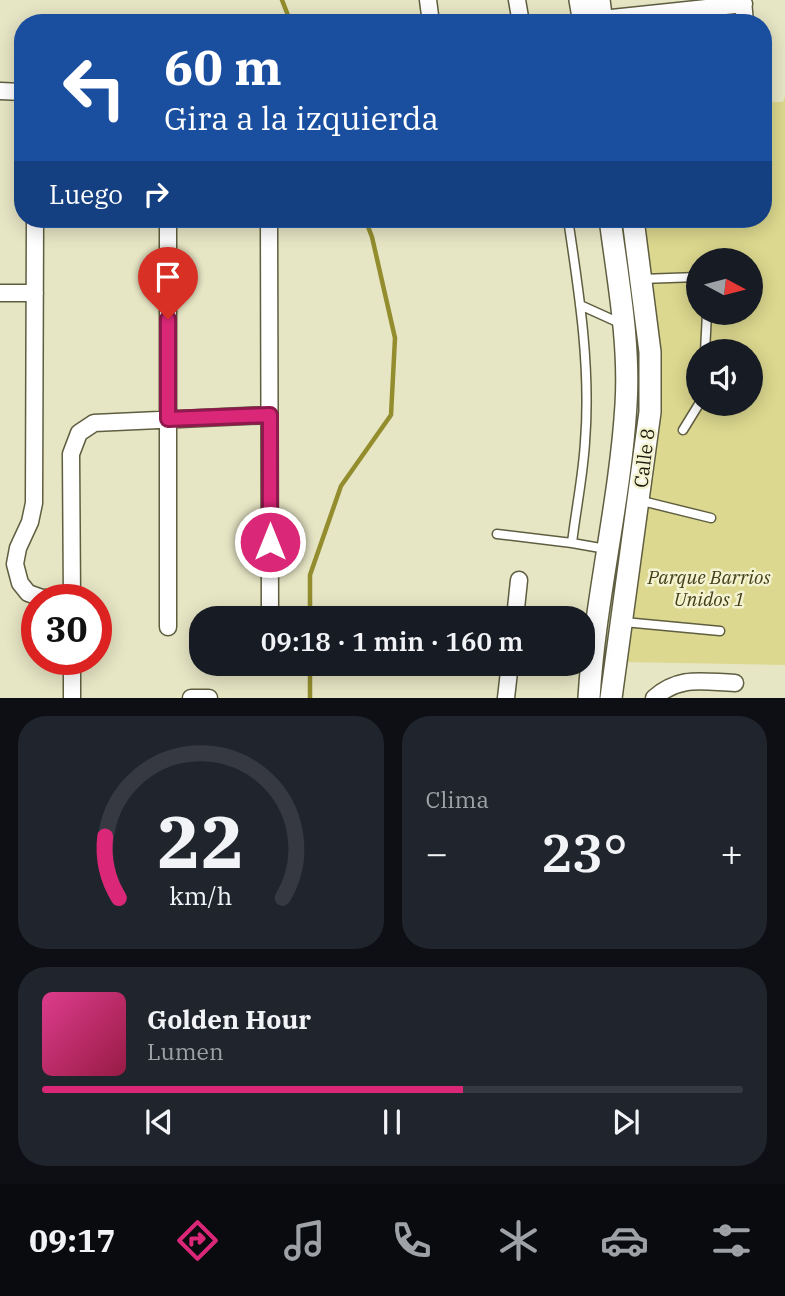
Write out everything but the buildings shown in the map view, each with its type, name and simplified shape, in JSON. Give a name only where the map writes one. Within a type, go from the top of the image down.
[{"type":"main road","points":[[580,0],[595,14]]},
{"type":"main road","name":"Calle 8","points":[[589,698],[592,650],[617,489],[626,404],[623,324],[611,228]]},
{"type":"main road","name":"Calle 8","points":[[611,698],[650,412],[650,352],[634,228]]},
{"type":"street","points":[[618,14],[744,2]]},
{"type":"street","points":[[21,584],[15,564],[34,503],[35,228]]},
{"type":"street","points":[[168,228],[168,627]]},
{"type":"street","points":[[269,228],[270,606]]},
{"type":"street","points":[[0,293],[35,293]]},
{"type":"street","points":[[72,584],[71,454],[75,440],[83,429],[94,423],[270,415]]},
{"type":"street","points":[[516,606],[519,580]]},
{"type":"street","points":[[72,675],[72,698]]},
{"type":"street","points":[[506,698],[509,676]]},
{"type":"street","points":[[654,698],[670,685],[684,681],[735,683]]},
{"type":"street","points":[[191,698],[209,698]]},
{"type":"lane","points":[[569,228],[580,305],[586,402],[585,442],[572,543]]},
{"type":"lane","points":[[641,279],[686,277]]},
{"type":"lane","points":[[580,305],[623,324]]},
{"type":"lane","points":[[683,429],[691,416]]},
{"type":"lane","points":[[638,500],[711,518]]},
{"type":"lane","points":[[497,534],[607,549]]},
{"type":"lane","points":[[621,622],[720,631]]},
{"type":"green space","name":"Parque Barrios Unidos 1","points":[[785,96],[785,665],[623,662],[659,415],[643,228],[772,228],[772,102],[783,102]]},
{"type":"waterway","points":[[282,0],[287,14]]},
{"type":"waterway","points":[[310,606],[310,575],[341,486],[391,415],[395,338],[368,228]]},
{"type":"waterway","points":[[310,676],[310,698]]},
{"type":"route","points":[[168,319],[168,419],[270,415],[270,542]]}]
